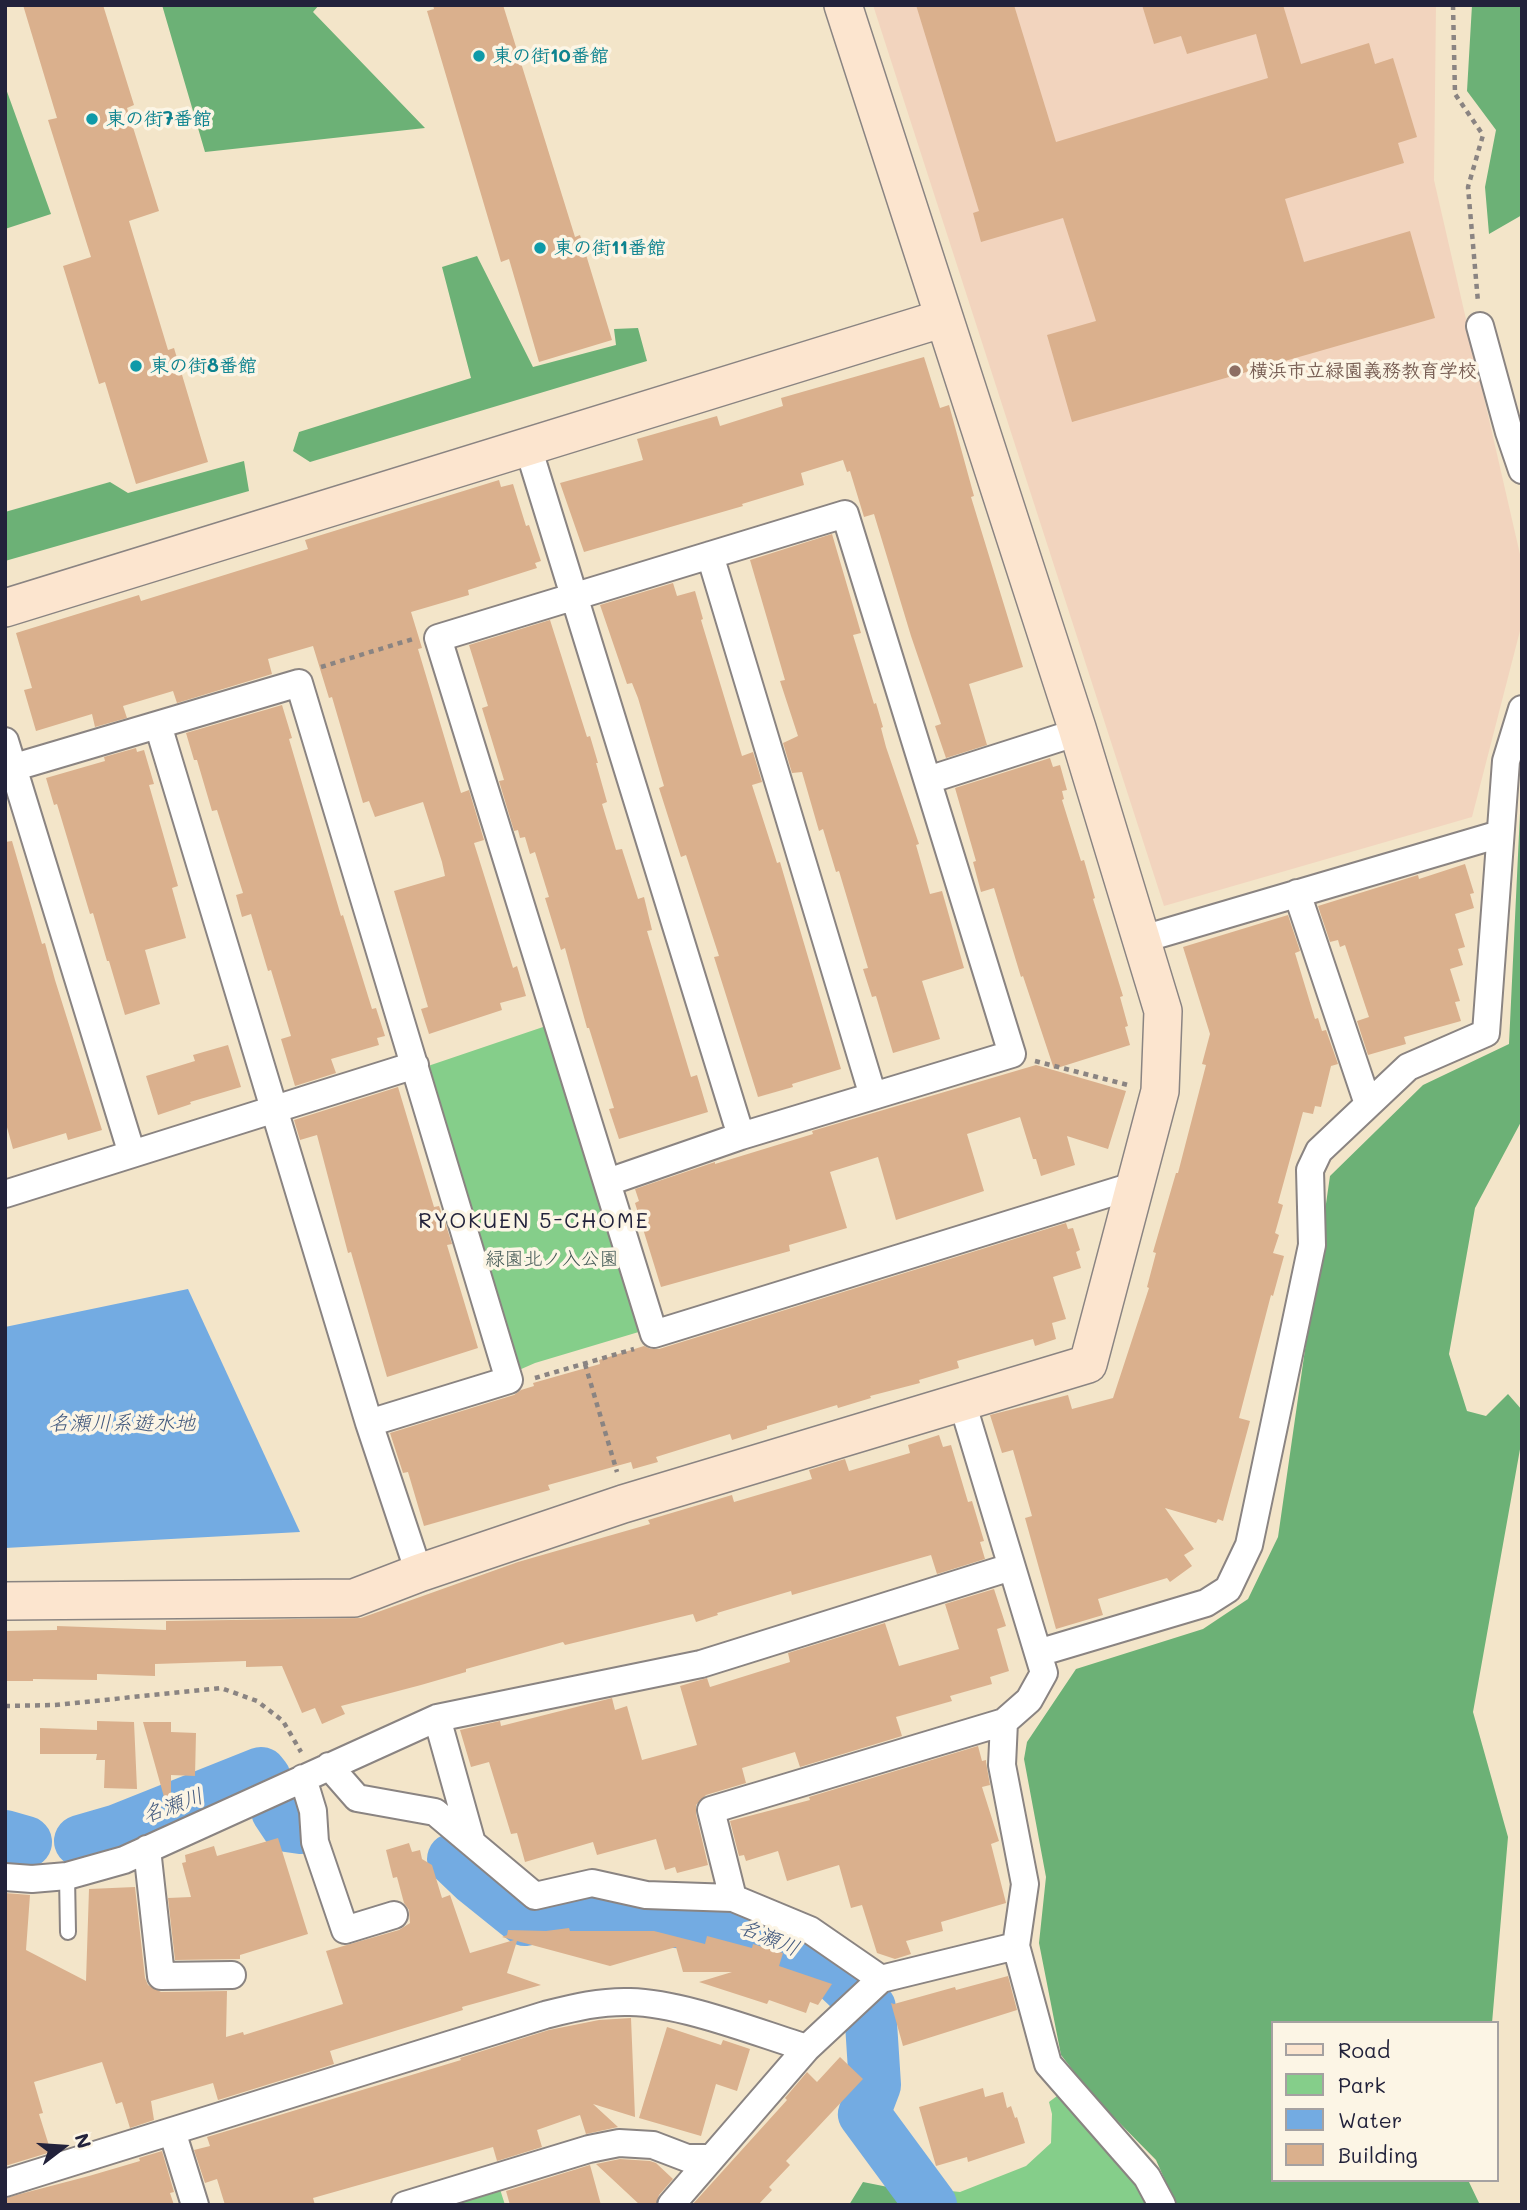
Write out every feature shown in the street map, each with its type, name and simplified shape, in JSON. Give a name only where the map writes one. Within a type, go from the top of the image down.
[{"type":"street","points":[[5,1601],[354,1598],[622,1504],[1088,1364],[1160,1091],[1163,1011],[1078,732],[843,5]]},
{"type":"street","points":[[5,608],[944,318]]},
{"type":"street","points":[[1480,326],[1522,470]]},
{"type":"street","points":[[528,447],[741,1136]]},
{"type":"street","points":[[608,1182],[741,1136],[1012,1054],[845,514],[438,638],[654,1334],[1136,1185]]},
{"type":"street","points":[[710,555],[873,1096]]},
{"type":"street","points":[[9,769],[299,683],[509,1380],[369,1423]]},
{"type":"street","points":[[1038,1653],[1206,1603],[1228,1589],[1249,1545],[1312,1245],[1310,1170],[1319,1152],[1408,1067],[1486,1033],[1506,761],[1522,709]]},
{"type":"street","points":[[158,725],[369,1423],[419,1573]]},
{"type":"street","points":[[928,780],[1078,732]]},
{"type":"street","points":[[5,741],[9,769],[132,1154]]},
{"type":"street","points":[[1143,939],[1500,834]]},
{"type":"street","points":[[1297,893],[1368,1104]]},
{"type":"street","points":[[5,1194],[415,1065]]},
{"type":"street","points":[[733,1898],[711,1810],[1004,1722],[1029,1700],[1044,1673],[962,1402]]},
{"type":"street","points":[[5,1877],[32,1879],[67,1876],[96,1869],[147,1849],[437,1718],[701,1664],[1011,1567]]},
{"type":"street","points":[[437,1718],[472,1843]]},
{"type":"street","points":[[1004,1722],[1002,1765],[1026,1884],[1016,1946],[1048,2064],[1147,2177],[1161,2205]]},
{"type":"street","points":[[315,1773],[357,1798],[435,1812],[535,1896],[592,1883],[646,1895],[733,1898],[810,1930],[881,1979]]},
{"type":"street","points":[[315,1773],[315,1842],[345,1930],[394,1915]]},
{"type":"street","points":[[147,1849],[161,1976],[232,1975]]},
{"type":"street","points":[[671,2205],[807,2048],[881,1979],[1016,1946]]},
{"type":"street","points":[[5,2183],[545,2015],[592,2004],[631,2002],[686,2011],[807,2048]]},
{"type":"street","points":[[172,2131],[195,2205]]},
{"type":"street","points":[[405,2205],[589,2149],[619,2143],[653,2145],[687,2158],[711,2158]]},
{"type":"lane","points":[[67,1876],[68,1932]]},
{"type":"path","points":[[1453,5],[1455,94],[1483,135],[1468,187],[1480,326]]},
{"type":"path","points":[[299,683],[308,671],[424,636],[438,638]]},
{"type":"path","points":[[1034,1061],[1134,1086]]},
{"type":"path","points":[[509,1380],[534,1378],[634,1349],[654,1334]]},
{"type":"path","points":[[585,1364],[622,1488],[622,1504]]},
{"type":"path","points":[[5,1706],[55,1705],[221,1688],[257,1701],[283,1721],[315,1773]]},
{"type":"shaded area","name":"横浜市立緑園義務教育学校","points":[[873,5],[1436,5],[1434,180],[1522,563],[1522,623],[1472,817],[1164,906]]},
{"type":"green space","points":[[162,5],[319,5],[313,12],[425,128],[205,152]]},
{"type":"green space","points":[[1472,5],[1522,5],[1522,215],[1489,234],[1485,187],[1496,130],[1467,91]]},
{"type":"green space","points":[[5,86],[51,214],[5,229]]},
{"type":"green space","points":[[477,256],[533,367],[616,345],[614,329],[638,328],[647,361],[310,462],[293,451],[299,432],[471,378],[442,267]]},
{"type":"green space","points":[[244,461],[249,491],[5,561],[5,512],[110,482],[128,493]]},
{"type":"green space","points":[[1522,771],[1522,1120],[1475,1208],[1449,1354],[1467,1411],[1486,1416],[1508,1394],[1522,1410],[1522,1438],[1473,1712],[1508,1837],[1492,2021],[1272,2021],[1272,2182],[1469,2182],[1480,2205],[1176,2205],[1156,2160],[1093,2096],[1061,2055],[1039,1943],[1046,1877],[1024,1759],[1027,1742],[1076,1669],[1203,1629],[1248,1599],[1278,1537],[1330,1176],[1423,1085],[1509,1044]]},
{"type":"green space","name":"緑園北ノ入公園","points":[[546,1026],[642,1331],[519,1370],[428,1066]]},
{"type":"green space","points":[[1057,2096],[1066,2102],[1118,2159],[1149,2200],[1146,2205],[941,2205],[932,2189],[960,2192],[1026,2166],[1051,2143],[1052,2114],[1049,2102]]},
{"type":"green space","points":[[863,2182],[893,2188],[906,2205],[849,2205]]},
{"type":"green space","points":[[499,2186],[505,2205],[442,2205]]},
{"type":"water","name":"名瀬川系遊水地","points":[[188,1289],[300,1532],[5,1548],[5,1327]]},
{"type":"building","points":[[23,5],[103,5],[134,105],[127,108],[159,211],[129,221],[168,350],[174,348],[208,462],[136,484],[105,382],[99,384],[63,266],[91,257],[48,120],[57,118]]},
{"type":"building","name":"東の街11番館","points":[[433,5],[503,5],[575,237],[580,235],[612,340],[539,362],[509,259],[501,262],[427,11],[434,9]]},
{"type":"building","points":[[916,5],[1014,5],[1056,142],[1268,78],[1256,34],[1187,54],[1181,36],[1154,44],[1142,5],[1283,5],[1301,64],[1369,43],[1375,64],[1393,58],[1417,137],[1398,143],[1404,163],[1285,199],[1304,262],[1410,231],[1435,318],[1072,422],[1047,335],[1096,321],[1063,218],[981,242],[973,213],[979,211]]},
{"type":"building","points":[[924,357],[940,408],[949,405],[974,496],[971,497],[1023,667],[969,684],[987,745],[946,758],[935,726],[941,724],[874,514],[864,517],[850,471],[847,472],[843,460],[801,473],[804,485],[742,504],[743,506],[584,552],[560,483],[643,460],[637,439],[717,416],[720,426],[783,406],[781,398]]},
{"type":"building","points":[[499,480],[501,487],[513,484],[526,526],[529,525],[541,561],[535,563],[537,568],[468,590],[469,595],[411,612],[422,648],[418,649],[461,793],[469,790],[484,840],[474,843],[513,968],[517,966],[526,996],[500,1003],[502,1010],[429,1034],[421,1009],[428,1007],[394,891],[445,876],[442,862],[423,802],[375,817],[369,801],[363,803],[332,697],[329,698],[313,646],[268,659],[272,674],[177,703],[173,691],[123,706],[127,718],[95,727],[92,714],[36,731],[24,690],[32,688],[16,633],[139,595],[141,601],[308,549],[305,540]]},
{"type":"building","points":[[832,534],[861,633],[853,635],[874,704],[876,703],[886,747],[919,844],[916,845],[930,894],[942,891],[964,968],[922,981],[940,1039],[893,1053],[876,996],[872,997],[863,969],[868,968],[839,871],[836,872],[823,829],[819,831],[802,772],[792,773],[783,743],[798,736],[780,681],[785,680],[750,560]]},
{"type":"building","points":[[673,583],[677,596],[695,591],[703,619],[701,620],[742,756],[753,752],[762,782],[752,785],[777,863],[780,862],[841,1069],[758,1097],[714,957],[719,956],[686,855],[681,857],[659,788],[664,786],[638,698],[632,683],[627,684],[600,605]]},
{"type":"building","points":[[550,620],[587,737],[590,736],[598,763],[607,802],[602,804],[616,850],[622,849],[638,899],[644,897],[652,930],[647,931],[691,1077],[697,1075],[708,1112],[619,1139],[609,1109],[614,1108],[587,1028],[565,948],[561,950],[545,898],[549,897],[535,852],[530,854],[525,837],[520,838],[518,830],[514,831],[499,781],[504,780],[482,708],[488,706],[469,645]]},
{"type":"building","points":[[282,705],[292,738],[289,739],[341,916],[343,915],[372,1009],[376,1008],[385,1036],[377,1038],[379,1045],[331,1059],[336,1073],[295,1086],[281,1039],[291,1036],[271,970],[268,971],[251,914],[242,917],[236,895],[243,893],[217,810],[212,811],[186,733]]},
{"type":"building","points":[[136,748],[137,752],[144,750],[154,784],[149,785],[178,886],[172,888],[186,938],[145,950],[160,1004],[125,1015],[93,913],[90,914],[57,804],[54,805],[46,778],[105,761],[104,757]]},
{"type":"building","points":[[1050,758],[1053,767],[1060,765],[1067,790],[1062,791],[1062,800],[1081,861],[1084,860],[1123,996],[1120,997],[1130,1045],[1054,1069],[1023,976],[1021,977],[994,888],[981,892],[973,862],[976,861],[955,788]]},
{"type":"building","points":[[12,841],[102,1130],[68,1140],[66,1133],[13,1149],[5,1120],[5,842]]},
{"type":"building","points":[[1465,864],[1474,893],[1470,894],[1474,908],[1455,914],[1465,947],[1458,949],[1463,965],[1450,969],[1460,1001],[1455,1002],[1461,1021],[1404,1037],[1406,1044],[1368,1055],[1357,1021],[1369,1017],[1345,945],[1340,947],[1338,940],[1330,942],[1318,906],[1418,875],[1419,879]]},
{"type":"building","points":[[1288,915],[1300,951],[1295,953],[1315,1019],[1318,1018],[1322,1031],[1326,1030],[1338,1064],[1331,1066],[1321,1107],[1315,1106],[1313,1114],[1303,1112],[1278,1203],[1283,1205],[1275,1233],[1279,1235],[1273,1253],[1284,1256],[1239,1418],[1250,1421],[1223,1521],[1218,1519],[1216,1523],[1165,1508],[1194,1549],[1184,1555],[1192,1566],[1170,1582],[1167,1578],[1098,1599],[1103,1615],[1056,1629],[1025,1518],[1032,1516],[1013,1450],[1002,1453],[990,1415],[1068,1395],[1072,1409],[1113,1398],[1149,1288],[1147,1287],[1156,1253],[1153,1252],[1178,1173],[1206,1065],[1202,1064],[1210,1034],[1183,947]]},
{"type":"building","points":[[228,1045],[241,1087],[158,1115],[146,1076],[195,1061],[193,1055]]},
{"type":"building","points":[[1036,1065],[1126,1091],[1108,1149],[1067,1136],[1075,1165],[1041,1176],[1020,1117],[967,1134],[984,1191],[896,1220],[878,1157],[830,1172],[847,1228],[789,1245],[790,1251],[661,1287],[635,1203],[639,1201],[635,1189],[715,1162],[813,1134],[812,1131]]},
{"type":"building","points":[[398,1087],[434,1207],[439,1206],[452,1244],[447,1245],[478,1348],[387,1377],[351,1252],[348,1253],[317,1135],[300,1140],[294,1120]]},
{"type":"building","points":[[1066,1223],[1068,1229],[1073,1228],[1080,1250],[1076,1252],[1081,1268],[1053,1277],[1066,1319],[1052,1323],[1056,1339],[1035,1346],[1033,1339],[957,1361],[959,1368],[919,1380],[920,1383],[767,1426],[767,1429],[732,1440],[730,1434],[656,1457],[658,1462],[633,1469],[631,1462],[548,1485],[550,1490],[424,1526],[408,1472],[403,1473],[390,1433],[514,1395],[534,1386],[533,1383],[600,1364],[599,1360],[644,1346],[659,1349]]},
{"type":"building","points":[[939,1435],[943,1447],[951,1445],[968,1502],[972,1501],[984,1541],[980,1542],[985,1559],[937,1574],[931,1555],[792,1595],[791,1591],[696,1622],[693,1614],[565,1645],[563,1642],[341,1706],[345,1714],[322,1724],[315,1708],[302,1713],[282,1666],[246,1667],[246,1661],[155,1664],[155,1676],[97,1674],[97,1680],[5,1681],[5,1631],[57,1630],[57,1626],[166,1630],[166,1621],[361,1618],[518,1562],[650,1524],[648,1520],[732,1495],[734,1502],[812,1479],[809,1470],[845,1459],[849,1471],[910,1453],[908,1445]]},
{"type":"building","points":[[994,1589],[1006,1626],[997,1629],[1009,1671],[990,1677],[992,1684],[950,1696],[952,1701],[896,1717],[902,1736],[800,1767],[795,1752],[742,1768],[746,1783],[706,1795],[696,1805],[708,1865],[677,1873],[675,1867],[665,1870],[656,1839],[597,1855],[593,1842],[525,1862],[517,1833],[511,1834],[489,1762],[471,1767],[460,1730],[500,1721],[501,1726],[612,1698],[615,1710],[627,1706],[642,1760],[697,1745],[680,1686],[707,1678],[710,1687],[790,1662],[788,1653],[885,1623],[899,1666],[959,1649],[945,1604]]},
{"type":"building","points":[[97,1721],[134,1722],[137,1789],[104,1788],[105,1760],[96,1760],[97,1754],[40,1754],[40,1728],[97,1730]]},
{"type":"building","points":[[143,1722],[171,1722],[171,1732],[196,1733],[195,1776],[171,1775],[171,1796],[164,1797]]},
{"type":"building","points":[[978,1746],[982,1761],[986,1760],[990,1785],[982,1787],[999,1841],[991,1844],[1006,1903],[941,1922],[943,1931],[906,1941],[911,1954],[895,1959],[877,1953],[862,1905],[851,1908],[839,1865],[787,1881],[778,1851],[746,1861],[744,1855],[739,1856],[730,1821],[810,1800],[809,1797]]},
{"type":"building","points":[[278,1838],[308,1934],[240,1955],[240,1959],[175,1960],[168,1898],[191,1897],[182,1863],[186,1862],[185,1855],[214,1846],[217,1856]]},
{"type":"building","points":[[409,1843],[412,1852],[420,1850],[422,1859],[432,1865],[442,1898],[450,1895],[470,1953],[514,1940],[502,1937],[507,1935],[508,1930],[546,1931],[569,1928],[570,1931],[654,1931],[705,1944],[707,1936],[752,1948],[753,1944],[783,1953],[779,1966],[832,1984],[818,2005],[810,2002],[806,2013],[769,2000],[767,2004],[699,1982],[732,1972],[683,1972],[676,1947],[610,1966],[517,1941],[507,1973],[541,1985],[462,2007],[463,2010],[330,2051],[334,2064],[218,2100],[213,2083],[151,2101],[154,2120],[130,2128],[122,2102],[116,2104],[102,2062],[34,2082],[43,2113],[39,2114],[51,2152],[5,2166],[5,1893],[30,1895],[26,1950],[86,1981],[89,1889],[135,1887],[148,1985],[161,1992],[227,1991],[226,2037],[243,2032],[244,2035],[343,2004],[326,1951],[399,1930],[410,1923],[409,1910],[404,1903],[397,1877],[393,1878],[386,1850]]},
{"type":"building","points":[[1008,1976],[1017,2010],[903,2046],[891,2003]]},
{"type":"building","points":[[631,2018],[635,2117],[593,2104],[618,2127],[586,2134],[580,2115],[537,2130],[542,2147],[497,2161],[493,2147],[313,2198],[315,2205],[225,2205],[217,2179],[205,2183],[194,2150],[210,2146],[207,2137],[461,2060],[460,2058],[549,2030],[599,2020]]},
{"type":"building","points":[[667,2027],[721,2045],[723,2040],[750,2049],[737,2091],[716,2084],[701,2136],[639,2118]]},
{"type":"building","points":[[840,2057],[863,2079],[786,2161],[790,2165],[769,2187],[772,2190],[758,2205],[692,2205],[787,2100],[785,2098],[807,2072],[817,2082]]},
{"type":"building","points":[[983,2088],[985,2097],[1003,2092],[1007,2108],[1011,2106],[1015,2118],[1017,2117],[1025,2143],[968,2162],[967,2157],[936,2166],[919,2107]]},
{"type":"building","points":[[162,2151],[174,2192],[170,2193],[174,2205],[5,2205],[5,2198],[140,2161],[139,2158]]},
{"type":"building","points":[[620,2159],[656,2163],[673,2179],[659,2195],[656,2205],[640,2205],[596,2164]]},
{"type":"building","points":[[590,2165],[601,2205],[510,2205],[506,2191]]},
{"type":"waterway","name":"名瀬川","points":[[80,1841],[118,1830],[261,1773],[265,1778]]},
{"type":"waterway","name":"名瀬川","points":[[277,1811],[287,1826],[301,1828]]},
{"type":"waterway","name":"名瀬川","points":[[5,1836],[26,1842]]},
{"type":"waterway","name":"名瀬川","points":[[453,1859],[525,1920],[593,1907],[645,1920],[691,1923],[734,1921],[801,1948],[870,2008],[875,2085],[864,2114],[931,2205]]},
{"type":"place","name":"東の街10番館","points":[[479,56]]},
{"type":"place","name":"東の街7番館","points":[[92,119]]},
{"type":"place","name":"東の街11番館","points":[[540,248]]},
{"type":"place","name":"東の街8番館","points":[[136,366]]},
{"type":"place","name":"横浜市立緑園義務教育学校","points":[[1235,371]]},
{"type":"district","name":"RYOKUEN 5-CHOME","points":[[534,1222]]}]
